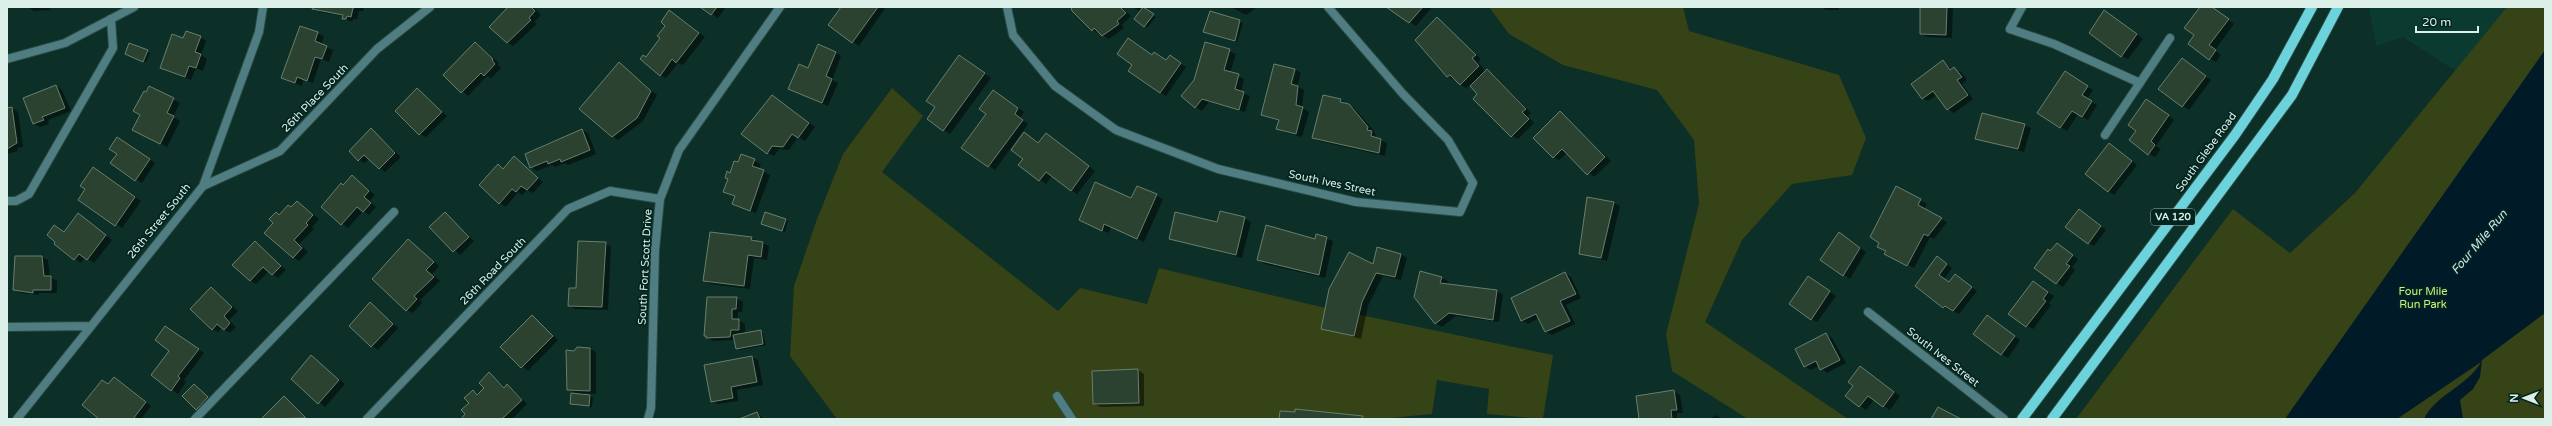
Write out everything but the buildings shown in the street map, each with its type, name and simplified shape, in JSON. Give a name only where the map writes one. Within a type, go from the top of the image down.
[{"type":"main road","name":"South Glebe Road","points":[[2022,419],[2235,135],[2272,79],[2312,7]]},
{"type":"main road","name":"VA 120","points":[[2052,419],[2292,95],[2338,7]]},
{"type":"street","points":[[7,59],[65,43],[134,7]]},
{"type":"street","name":"26th Street South","points":[[17,419],[203,186],[259,32],[264,7]]},
{"type":"street","name":"26th Place South","points":[[203,186],[280,151],[377,49],[430,7]]},
{"type":"street","name":"South Fort Scott Drive","points":[[648,419],[651,408],[655,250],[660,199],[679,150],[780,7]]},
{"type":"street","name":"South Ives Street","points":[[1007,7],[1013,35],[1055,86],[1116,130],[1218,168],[1348,200],[1460,212],[1473,183],[1448,140],[1403,94],[1328,7]]},
{"type":"street","points":[[2022,7],[2010,29],[2054,44],[2140,83]]},
{"type":"street","points":[[7,201],[16,201],[30,194],[112,48],[111,19]]},
{"type":"street","points":[[2105,135],[2170,38]]},
{"type":"street","name":"26th Road South","points":[[368,419],[568,209],[610,191],[660,199]]},
{"type":"street","points":[[196,419],[394,212]]},
{"type":"street","name":"South Ives Street","points":[[1868,312],[2004,419]]},
{"type":"street","points":[[7,327],[90,326]]},
{"type":"street","points":[[1056,396],[1072,419]]},
{"type":"shaded area","points":[[2369,7],[2507,7],[2456,71],[2403,37],[2376,46]]},
{"type":"green space","points":[[1489,7],[1683,7],[1689,31],[1839,75],[1866,138],[1852,175],[1792,184],[1742,240],[1705,322],[1848,419],[1748,419],[1672,371],[1666,334],[1699,204],[1694,140],[1657,90],[1563,65],[1509,34]]},
{"type":"green space","name":"Four Mile Run Park","points":[[2507,7],[2545,7],[2545,419],[2076,419],[2233,209],[2290,253],[2355,193]]},
{"type":"green space","points":[[892,88],[923,116],[882,172],[1058,311],[1080,288],[1147,304],[1159,268],[1313,305],[1553,355],[1543,419],[1487,414],[1489,389],[1437,380],[1432,414],[1380,419],[837,419],[790,356],[794,286],[816,222],[843,154]]},
{"type":"water","name":"Four Mile Run","points":[[2545,50],[2545,313],[2482,360],[2480,377],[2473,389],[2460,400],[2463,419],[2424,419],[2429,410],[2436,403],[2468,378],[2481,362],[2397,419],[2285,419]]}]
